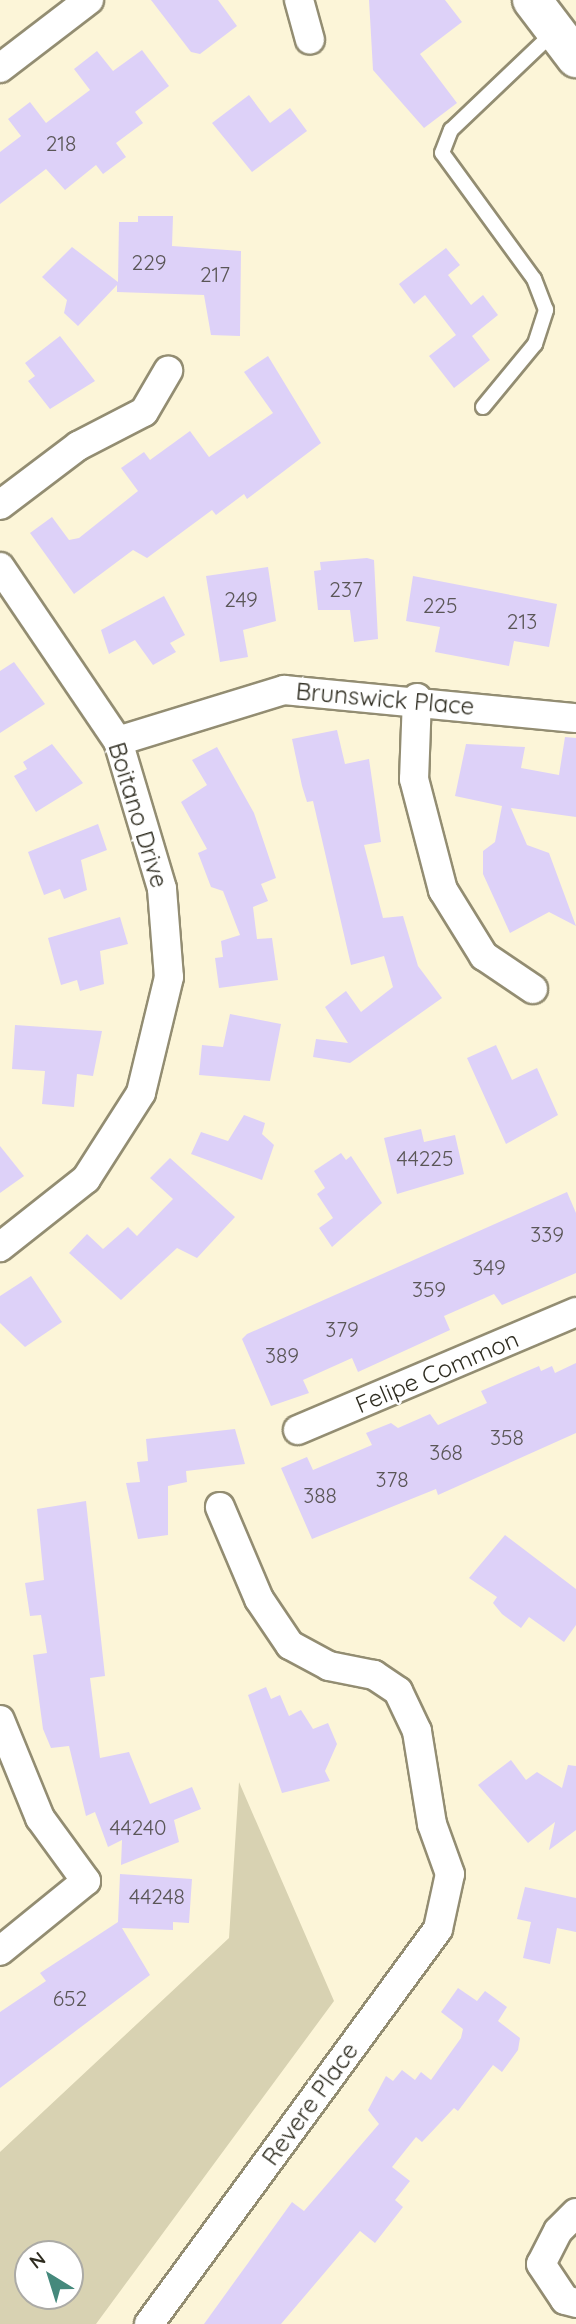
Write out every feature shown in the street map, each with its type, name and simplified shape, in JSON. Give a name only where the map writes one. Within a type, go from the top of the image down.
[{"type":"main road","points":[[532,0],[566,44]]},
{"type":"street","points":[[0,68],[89,0]]},
{"type":"street","points":[[299,0],[310,40]]},
{"type":"street","points":[[0,505],[78,446],[144,412],[168,372]]},
{"type":"street","name":"Boitano Drive","points":[[0,567],[118,741],[162,889],[169,977],[141,1093],[86,1178],[0,1247]]},
{"type":"street","name":"Brunswick Place","points":[[118,741],[284,690],[417,698],[576,718]]},
{"type":"street","points":[[417,698],[414,779],[443,890],[484,956],[533,989]]},
{"type":"street","name":"Felipe Common","points":[[298,1430],[576,1312]]},
{"type":"street","name":"Revere Place","points":[[149,2324],[438,1929],[450,1874],[432,1824],[416,1731],[398,1690],[374,1675],[329,1666],[290,1645],[260,1599],[220,1507]]},
{"type":"street","points":[[0,1720],[40,1818],[86,1881],[0,1951]]},
{"type":"street","points":[[576,2213],[558,2231],[541,2264],[565,2300],[576,2303]]},
{"type":"lane","points":[[484,407],[535,344],[546,310],[534,279],[442,153],[451,130],[566,44]]},
{"type":"shaded area","points":[[239,1782],[334,2001],[96,2324],[0,2324],[0,2152],[229,1938]]},
{"type":"building","points":[[151,0],[218,0],[237,26],[200,54],[191,52]]},
{"type":"building","points":[[369,0],[445,0],[462,22],[420,54],[457,103],[424,128],[373,70]]},
{"type":"building","points":[[142,50],[169,86],[135,112],[143,123],[116,143],[126,157],[103,174],[96,165],[65,190],[46,169],[0,204],[0,152],[21,136],[8,119],[30,102],[46,123],[90,90],[74,69],[97,51],[113,71]]},
{"type":"building","points":[[249,95],[270,123],[290,108],[307,131],[252,172],[212,123]]},
{"type":"building","points":[[138,216],[173,216],[172,246],[241,251],[240,336],[211,335],[204,295],[117,292],[117,285],[78,326],[64,313],[67,300],[42,277],[72,247],[118,282],[119,222],[138,222]]},
{"type":"building","points":[[446,248],[460,265],[448,275],[471,305],[483,295],[498,315],[472,336],[490,360],[454,388],[429,356],[456,335],[425,295],[414,304],[399,284]]},
{"type":"building","points":[[60,336],[95,381],[50,409],[28,381],[35,376],[25,363]]},
{"type":"building","points":[[268,356],[321,443],[247,499],[244,494],[216,515],[212,510],[147,558],[133,550],[74,594],[30,533],[52,517],[69,540],[79,538],[138,491],[121,468],[144,452],[150,460],[190,431],[209,457],[273,413],[244,372]]},
{"type":"building","points":[[367,558],[374,560],[378,639],[354,642],[350,610],[318,610],[314,571],[321,570],[320,562]]},
{"type":"building","points":[[268,567],[276,621],[243,630],[248,657],[220,662],[206,576]]},
{"type":"building","points":[[413,576],[557,604],[549,647],[514,641],[509,666],[435,652],[440,627],[406,621]]},
{"type":"building","points":[[164,596],[185,635],[170,643],[176,652],[153,665],[135,640],[109,654],[101,630]]},
{"type":"building","points":[[14,662],[45,704],[0,733],[0,671]]},
{"type":"building","points":[[337,730],[345,764],[369,759],[381,842],[364,845],[383,918],[403,916],[418,966],[442,998],[350,1063],[313,1057],[316,1039],[348,1043],[325,1007],[346,991],[361,1012],[393,987],[384,956],[351,965],[313,801],[307,802],[302,786],[292,739]]},
{"type":"building","points":[[565,737],[576,738],[576,817],[511,808],[527,845],[549,853],[576,926],[549,912],[510,933],[483,874],[483,851],[495,842],[502,806],[455,796],[466,744],[525,747],[521,768],[559,775]]},
{"type":"building","points":[[52,744],[83,783],[36,812],[14,776],[27,769],[23,762]]},
{"type":"building","points":[[217,747],[254,813],[276,878],[261,884],[268,901],[253,907],[257,939],[272,938],[278,980],[219,988],[215,958],[223,957],[221,941],[240,935],[223,891],[211,887],[198,853],[207,849],[181,802],[207,785],[192,760]]},
{"type":"building","points":[[98,824],[107,850],[81,860],[87,890],[64,899],[60,889],[44,895],[28,852]]},
{"type":"building","points":[[120,917],[128,944],[100,951],[104,984],[80,991],[77,980],[61,985],[48,938]]},
{"type":"building","points":[[230,1014],[281,1024],[270,1081],[199,1075],[202,1045],[223,1047]]},
{"type":"building","points":[[15,1025],[102,1031],[93,1076],[77,1074],[74,1107],[42,1104],[45,1071],[12,1069]]},
{"type":"building","points":[[496,1045],[512,1080],[537,1068],[558,1115],[506,1144],[467,1058]]},
{"type":"building","points":[[244,1115],[265,1123],[262,1134],[274,1145],[262,1180],[191,1154],[201,1132],[228,1141]]},
{"type":"building","points":[[421,1129],[424,1142],[455,1135],[464,1174],[397,1194],[384,1138]]},
{"type":"building","points":[[0,1146],[24,1176],[0,1193]]},
{"type":"building","points":[[341,1153],[346,1160],[351,1156],[382,1203],[332,1247],[319,1228],[333,1218],[317,1194],[325,1188],[314,1171]]},
{"type":"building","points":[[170,1158],[235,1217],[197,1258],[177,1248],[121,1300],[69,1253],[87,1234],[103,1249],[128,1227],[137,1236],[173,1199],[150,1178]]},
{"type":"building","points":[[567,1192],[576,1213],[576,1273],[502,1305],[494,1294],[444,1316],[450,1330],[358,1372],[352,1358],[303,1380],[309,1393],[271,1406],[242,1339],[247,1334]]},
{"type":"building","points":[[31,1276],[62,1322],[25,1347],[0,1323],[0,1296]]},
{"type":"building","points":[[576,1363],[576,1433],[438,1495],[436,1489],[312,1539],[281,1468],[307,1457],[313,1470],[372,1445],[366,1433],[391,1423],[398,1428],[430,1414],[438,1425],[487,1403],[481,1391],[539,1366],[541,1371],[552,1366],[555,1373]]},
{"type":"building","points":[[235,1429],[245,1464],[186,1471],[187,1482],[168,1486],[168,1535],[138,1539],[126,1483],[140,1482],[137,1462],[148,1461],[146,1439]]},
{"type":"building","points":[[86,1501],[105,1676],[90,1678],[100,1758],[129,1752],[150,1804],[192,1787],[201,1809],[174,1820],[179,1842],[121,1865],[122,1840],[108,1847],[95,1812],[86,1816],[69,1746],[51,1748],[43,1729],[33,1655],[47,1653],[41,1615],[30,1616],[25,1583],[44,1580],[37,1509]]},
{"type":"building","points":[[505,1535],[576,1589],[576,1625],[564,1642],[529,1617],[521,1628],[502,1614],[493,1603],[497,1597],[469,1578]]},
{"type":"building","points":[[266,1687],[271,1699],[280,1695],[289,1716],[301,1710],[313,1729],[328,1723],[337,1744],[325,1771],[330,1781],[282,1793],[248,1695]]},
{"type":"building","points":[[511,1760],[526,1780],[537,1772],[562,1788],[568,1765],[576,1766],[576,1830],[549,1850],[555,1822],[528,1843],[478,1785]]},
{"type":"building","points":[[120,1874],[192,1879],[189,1923],[173,1922],[173,1930],[122,1928],[150,1975],[0,2088],[0,2012],[46,1981],[40,1973],[118,1922]]},
{"type":"building","points":[[525,1887],[576,1898],[576,1932],[557,1928],[550,1964],[523,1958],[531,1922],[517,1919]]},
{"type":"building","points":[[458,1988],[477,2001],[485,1991],[507,2007],[498,2021],[520,2038],[518,2050],[502,2072],[493,2065],[458,2111],[454,2108],[422,2142],[416,2137],[392,2167],[410,2181],[395,2200],[403,2207],[375,2243],[360,2231],[281,2324],[204,2324],[292,2202],[304,2211],[379,2124],[368,2110],[386,2076],[393,2081],[402,2070],[415,2080],[421,2072],[431,2080],[461,2038],[463,2029],[441,2012]]}]
